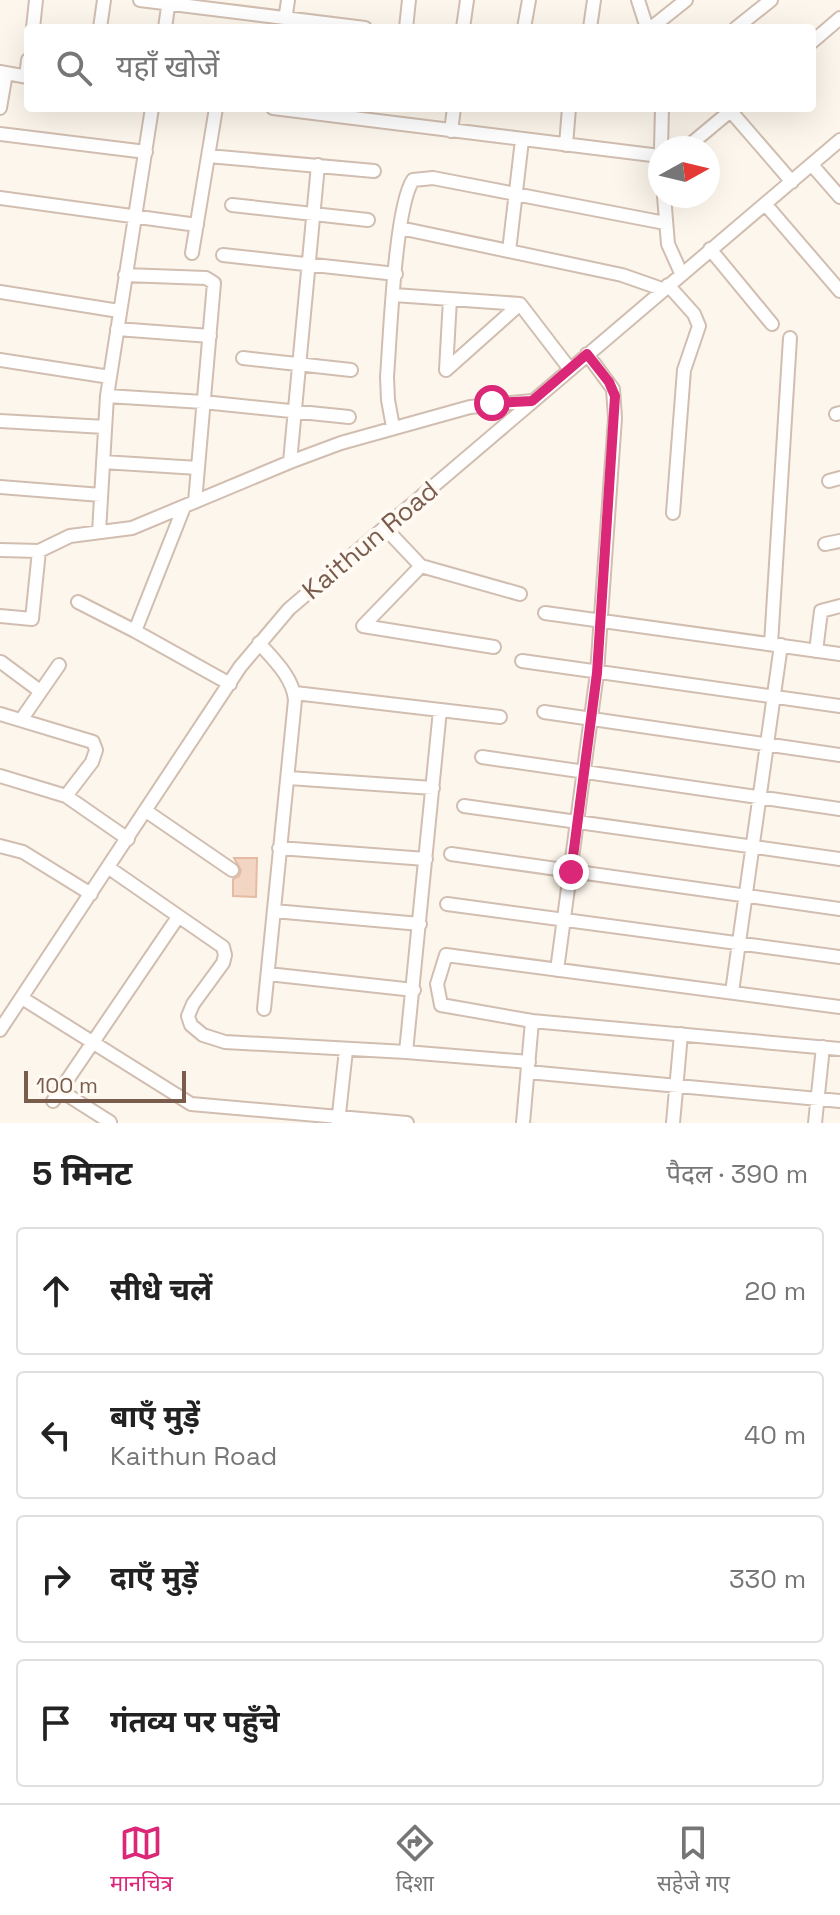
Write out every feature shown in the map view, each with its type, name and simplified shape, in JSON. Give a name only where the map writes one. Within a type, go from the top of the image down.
[{"type":"street","points":[[33,24],[36,0]]},
{"type":"street","points":[[101,24],[104,0]]},
{"type":"street","points":[[140,0],[169,2],[285,23],[288,0]]},
{"type":"street","points":[[406,24],[409,0]]},
{"type":"street","points":[[464,24],[467,0]]},
{"type":"street","points":[[525,24],[529,0]]},
{"type":"street","points":[[591,24],[594,0]]},
{"type":"street","points":[[638,0],[654,24]]},
{"type":"street","points":[[657,24],[686,0]]},
{"type":"street","points":[[741,24],[771,0]]},
{"type":"street","points":[[166,24],[169,2]]},
{"type":"street","points":[[816,39],[840,18]]},
{"type":"street","points":[[0,108],[3,73],[24,76]]},
{"type":"street","points":[[99,532],[107,396],[151,112]]},
{"type":"street","points":[[192,253],[215,112]]},
{"type":"street","points":[[398,123],[399,112]]},
{"type":"street","points":[[451,131],[453,112]]},
{"type":"street","points":[[566,145],[569,112]]},
{"type":"street","points":[[661,136],[662,112]]},
{"type":"street","points":[[700,136],[728,112]]},
{"type":"street","points":[[734,112],[792,182]]},
{"type":"street","points":[[348,113],[451,131],[648,155]]},
{"type":"street","points":[[0,134],[146,152]]},
{"type":"street","points":[[509,251],[522,140]]},
{"type":"street","name":"Kaithun Road","points":[[0,1030],[230,684],[259,643],[289,609],[840,140]]},
{"type":"street","points":[[208,156],[374,171]]},
{"type":"street","points":[[290,462],[318,165]]},
{"type":"street","points":[[812,165],[840,197]]},
{"type":"street","points":[[393,427],[387,377],[400,228],[409,187],[417,178],[433,178],[665,223]]},
{"type":"street","points":[[0,198],[197,225]]},
{"type":"street","points":[[232,205],[368,220]]},
{"type":"street","points":[[766,205],[840,291]]},
{"type":"street","points":[[664,208],[668,244],[681,273]]},
{"type":"street","points":[[400,228],[665,287],[694,314],[699,326],[684,370],[673,513]]},
{"type":"street","points":[[710,249],[772,324]]},
{"type":"street","points":[[223,255],[396,274]]},
{"type":"street","points":[[125,275],[211,280],[215,294],[198,468],[189,504],[135,631]]},
{"type":"street","points":[[0,292],[119,311]]},
{"type":"street","points":[[394,295],[520,304],[569,368]]},
{"type":"street","points":[[450,299],[446,370],[520,304]]},
{"type":"street","points":[[117,329],[210,336]]},
{"type":"street","points":[[732,992],[774,698],[790,338]]},
{"type":"street","points":[[557,970],[597,673],[616,404],[609,382],[587,354]]},
{"type":"street","points":[[243,358],[351,370]]},
{"type":"street","points":[[0,360],[110,377]]},
{"type":"street","points":[[107,396],[349,417]]},
{"type":"street","points":[[0,550],[39,551],[70,536],[147,524],[290,462],[393,427],[470,407],[532,401]]},
{"type":"street","points":[[0,421],[105,427]]},
{"type":"street","points":[[103,462],[198,468]]},
{"type":"street","points":[[0,487],[101,495]]},
{"type":"street","points":[[385,528],[421,566],[520,594]]},
{"type":"street","points":[[825,544],[840,541]]},
{"type":"street","points":[[0,616],[32,619],[39,551]]},
{"type":"street","points":[[421,566],[363,626],[494,647]]},
{"type":"street","points":[[78,602],[230,684]]},
{"type":"street","points":[[816,651],[821,611],[840,606]]},
{"type":"street","points":[[545,613],[840,654]]},
{"type":"street","points":[[259,643],[287,677],[295,693],[264,1009]]},
{"type":"street","points":[[522,661],[840,706]]},
{"type":"street","points":[[1,662],[40,691]]},
{"type":"street","points":[[21,720],[59,665]]},
{"type":"street","points":[[295,693],[500,717]]},
{"type":"street","points":[[406,1052],[440,710]]},
{"type":"street","points":[[544,712],[840,755]]},
{"type":"street","points":[[0,714],[88,739],[95,746],[92,762],[66,796]]},
{"type":"street","points":[[482,757],[840,809]]},
{"type":"street","points":[[0,776],[66,796],[128,839]]},
{"type":"street","points":[[289,778],[433,788]]},
{"type":"street","points":[[464,806],[840,859]]},
{"type":"street","points":[[146,811],[232,870]]},
{"type":"street","points":[[0,846],[23,852],[91,894]]},
{"type":"street","points":[[279,848],[426,859]]},
{"type":"street","points":[[451,854],[840,909]]},
{"type":"street","points":[[109,868],[225,951],[223,963],[190,1010],[189,1021],[211,1039],[406,1052],[677,1086],[840,1101]]},
{"type":"street","points":[[447,904],[840,957]]},
{"type":"street","points":[[274,911],[420,924]]},
{"type":"street","points":[[110,1122],[57,1096],[178,917]]},
{"type":"street","points":[[840,1007],[446,955],[437,984],[441,1005],[532,1021],[840,1049]]},
{"type":"street","points":[[268,974],[414,990]]},
{"type":"street","points":[[22,998],[191,1104],[339,1121],[407,1123]]},
{"type":"street","points":[[523,1123],[532,1021]]},
{"type":"street","points":[[673,1123],[681,1034]]},
{"type":"street","points":[[815,1123],[823,1047]]},
{"type":"street","points":[[339,1121],[346,1050]]},
{"type":"building","points":[[234,858],[257,858],[256,897],[233,896],[233,879],[239,876],[241,870]]},
{"type":"route","points":[[492,403],[532,401],[587,354],[609,382],[615,396],[597,673],[571,872]]}]
